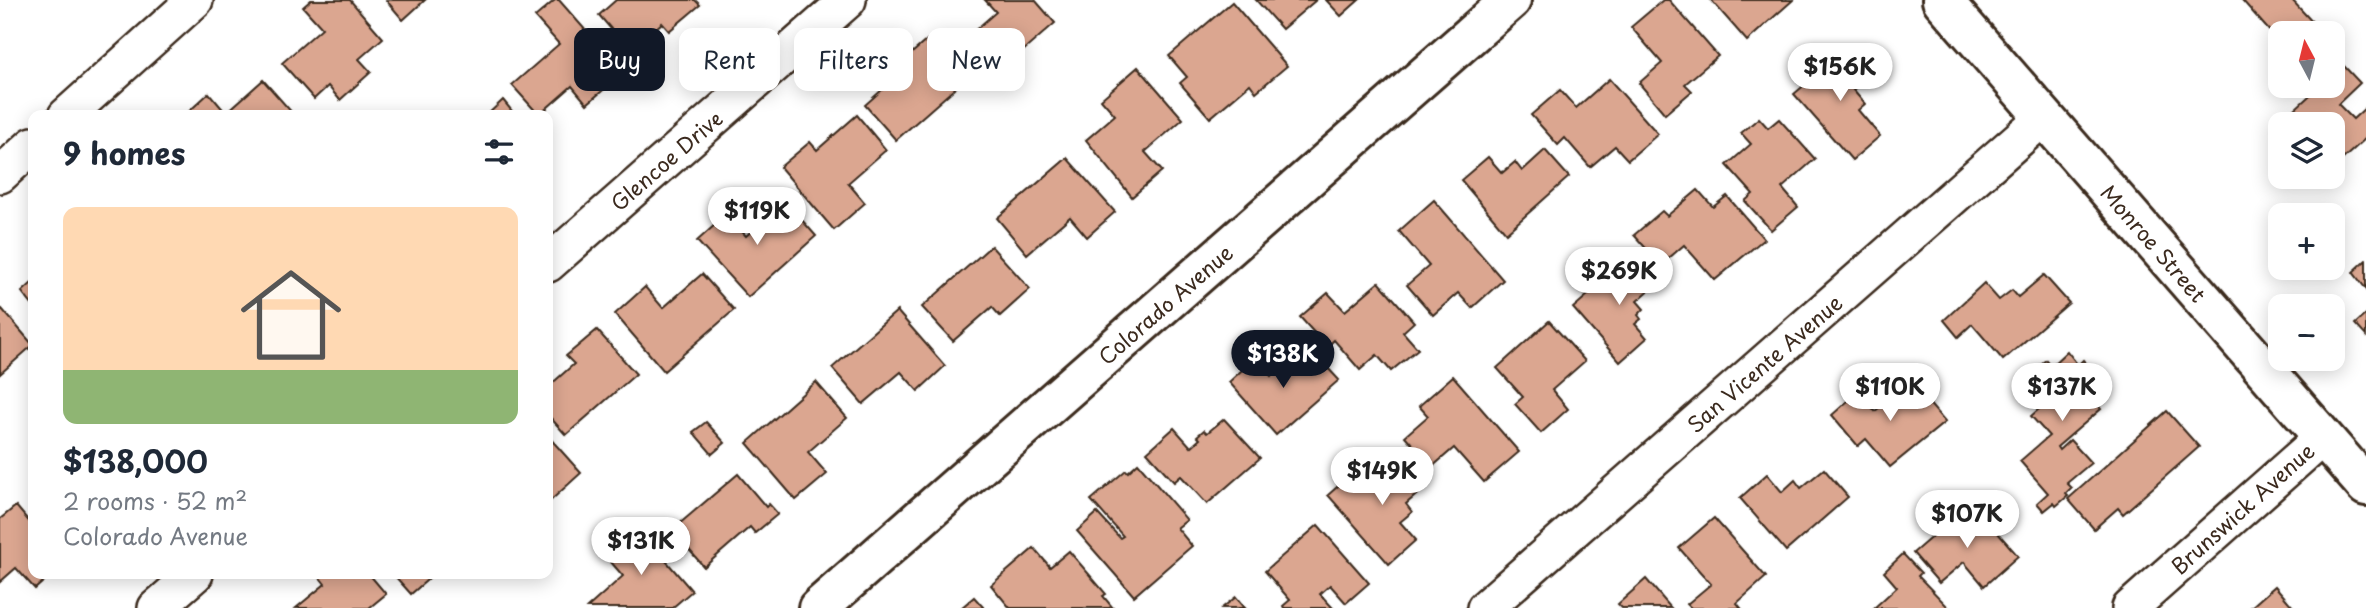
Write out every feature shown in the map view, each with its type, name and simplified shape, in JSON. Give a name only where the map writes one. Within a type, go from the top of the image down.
[{"type":"street","points":[[73,110],[195,0]]},
{"type":"street","name":"Glencoe Drive","points":[[553,260],[848,0]]},
{"type":"street","name":"Colorado Avenue","points":[[818,608],[1511,0]]},
{"type":"street","name":"Monroe Street","points":[[1942,0],[2366,486]]},
{"type":"street","name":"San Vicente Avenue","points":[[1485,608],[2044,117]]},
{"type":"street","points":[[0,175],[28,150]]},
{"type":"street","name":"Brunswick Avenue","points":[[2130,608],[2323,437]]},
{"type":"street","points":[[156,608],[189,579]]},
{"type":"building","points":[[311,0],[350,0],[383,38],[359,59],[371,72],[340,100],[328,86],[314,99],[282,63],[322,28],[303,7]]},
{"type":"building","points":[[386,0],[425,0],[403,20]]},
{"type":"building","points":[[555,0],[559,0],[584,28],[574,28],[574,88],[572,86],[545,110],[534,110],[512,85],[559,44],[535,17]]},
{"type":"building","points":[[616,0],[695,0],[700,5],[669,31],[662,23],[656,28],[610,28],[599,15]]},
{"type":"building","points":[[985,0],[1035,0],[1055,23],[1025,49],[1025,28],[978,28],[996,12]]},
{"type":"building","points":[[1256,0],[1316,0],[1282,29]]},
{"type":"building","points":[[1326,0],[1359,0],[1341,16]]},
{"type":"building","points":[[1663,0],[1669,0],[1718,56],[1685,84],[1692,91],[1665,114],[1639,83],[1662,63],[1631,27]]},
{"type":"building","points":[[1711,0],[1793,0],[1747,41]]},
{"type":"building","points":[[2242,0],[2292,0],[2311,21],[2268,21],[2268,29]]},
{"type":"building","points":[[1232,2],[1287,66],[1256,92],[1250,84],[1210,118],[1180,83],[1187,77],[1169,56]]},
{"type":"building","points":[[927,40],[927,91],[952,91],[896,140],[865,105],[881,91],[913,91],[913,52]]},
{"type":"building","points":[[1849,47],[1872,73],[1853,90],[1865,104],[1858,110],[1880,136],[1852,160],[1794,94]]},
{"type":"building","points":[[1138,67],[1183,119],[1145,152],[1162,171],[1132,197],[1086,140],[1115,115],[1101,99]]},
{"type":"building","points":[[2345,67],[2360,83],[2345,97]]},
{"type":"building","points":[[1609,79],[1658,134],[1628,160],[1615,146],[1590,167],[1565,138],[1558,145],[1531,115],[1560,90],[1576,108]]},
{"type":"building","points":[[263,80],[290,110],[229,110]]},
{"type":"building","points":[[576,91],[602,91],[587,104]]},
{"type":"building","points":[[209,93],[223,110],[191,110]]},
{"type":"building","points":[[2307,98],[2344,98],[2338,104],[2353,119],[2366,107],[2366,138],[2345,157],[2345,112],[2292,112]]},
{"type":"building","points":[[503,100],[511,110],[492,110]]},
{"type":"building","points":[[857,115],[886,150],[848,183],[865,203],[834,230],[780,167],[810,142],[817,150]]},
{"type":"building","points":[[1759,118],[1768,128],[1779,119],[1815,159],[1782,188],[1798,207],[1771,230],[1745,201],[1753,194],[1727,165],[1751,144],[1741,133]]},
{"type":"building","points":[[1545,150],[1569,177],[1506,233],[1461,180],[1488,157],[1502,173],[1515,162],[1522,171]]},
{"type":"building","points":[[1067,158],[1115,212],[1087,237],[1070,217],[1027,254],[997,218]]},
{"type":"building","points":[[1698,190],[1713,207],[1727,196],[1764,239],[1715,280],[1684,245],[1661,265],[1634,235],[1662,211],[1667,216]]},
{"type":"building","points":[[1434,200],[1503,280],[1472,308],[1458,293],[1433,315],[1407,285],[1429,266],[1399,231]]},
{"type":"building","points":[[785,201],[816,236],[748,297],[697,241],[727,214],[746,236]]},
{"type":"building","points":[[991,246],[1030,289],[1000,316],[992,307],[953,341],[922,307]]},
{"type":"building","points":[[1636,253],[1660,281],[1637,301],[1644,309],[1638,315],[1641,319],[1635,324],[1647,338],[1620,362],[1573,308]]},
{"type":"building","points":[[2366,260],[2366,289],[2353,272]]},
{"type":"building","points":[[702,274],[734,310],[664,371],[615,314],[645,287],[663,308]]},
{"type":"building","points":[[2044,275],[2069,303],[2003,360],[1972,324],[1958,337],[1944,320],[1984,283],[1999,300],[2012,290],[2018,297]]},
{"type":"building","points":[[1379,282],[1414,322],[1403,332],[1418,349],[1391,371],[1377,355],[1360,370],[1334,340],[1327,347],[1300,317],[1328,293],[1345,311]]},
{"type":"building","points":[[28,287],[28,300],[22,292]]},
{"type":"building","points":[[2,309],[28,339],[28,349],[0,374]]},
{"type":"building","points":[[897,311],[945,366],[918,391],[901,372],[863,404],[832,368]]},
{"type":"building","points":[[2366,314],[2366,336],[2355,324]]},
{"type":"building","points":[[1549,321],[1585,361],[1552,390],[1568,409],[1541,433],[1515,404],[1523,397],[1497,368]]},
{"type":"building","points":[[597,330],[636,374],[566,435],[553,421],[553,383],[574,364],[566,356]]},
{"type":"building","points":[[2067,351],[2078,365],[2083,360],[2111,392],[2097,404],[2101,409],[2057,447],[2059,450],[2070,440],[2091,463],[2067,483],[2072,488],[2066,494],[2068,496],[2056,506],[2054,503],[2044,511],[2037,503],[2048,493],[2020,461],[2049,436],[2031,416],[2048,401],[2026,376],[2046,360],[2051,366]]},
{"type":"building","points":[[1313,352],[1339,380],[1276,435],[1229,382],[1255,358],[1271,376],[1284,364],[1290,372]]},
{"type":"building","points":[[1453,376],[1519,452],[1484,482],[1454,448],[1432,467],[1405,436],[1428,416],[1419,406]]},
{"type":"building","points":[[816,382],[847,418],[808,452],[827,474],[796,500],[747,443]]},
{"type":"building","points":[[1911,382],[1945,422],[1890,467],[1866,439],[1858,446],[1832,415],[1859,391],[1875,411]]},
{"type":"building","points":[[2167,411],[2199,447],[2123,514],[2118,508],[2094,529],[2068,499]]},
{"type":"building","points":[[1224,419],[1260,458],[1207,504],[1181,476],[1174,482],[1147,452],[1174,428],[1191,447],[1200,439],[1197,436],[1204,430],[1207,433]]},
{"type":"building","points":[[706,422],[725,443],[712,454],[693,432]]},
{"type":"building","points":[[553,442],[581,473],[553,498]]},
{"type":"building","points":[[1404,457],[1429,484],[1406,504],[1412,512],[1400,522],[1416,540],[1389,564],[1328,495],[1355,471],[1370,487]]},
{"type":"building","points":[[1138,463],[1187,520],[1177,528],[1192,546],[1134,596],[1077,531],[1097,513],[1120,538],[1123,536],[1091,500]]},
{"type":"building","points":[[1824,469],[1848,497],[1786,551],[1740,498],[1767,474],[1782,492],[1795,480],[1801,488]]},
{"type":"building","points":[[738,474],[766,507],[769,504],[778,514],[755,533],[750,527],[704,567],[672,530]]},
{"type":"building","points":[[16,506],[28,520],[28,579],[46,579],[35,589],[16,568],[0,582],[0,519]]},
{"type":"building","points":[[1977,509],[2018,556],[1984,586],[1964,562],[1939,583],[1913,553],[1942,528],[1948,535]]},
{"type":"building","points":[[1714,518],[1766,577],[1737,603],[1741,608],[1691,608],[1687,604],[1711,584],[1679,548]]},
{"type":"building","points":[[1318,525],[1369,583],[1346,603],[1330,585],[1320,594],[1333,608],[1284,608],[1290,600],[1265,571]]},
{"type":"building","points":[[636,526],[692,591],[672,608],[587,608],[623,576],[604,554]]},
{"type":"building","points":[[1034,548],[1050,567],[1069,551],[1106,594],[1103,596],[1113,608],[1010,608],[991,585]]},
{"type":"building","points":[[1903,554],[1921,573],[1918,576],[1949,608],[1874,608],[1897,587],[1884,572]]},
{"type":"building","points":[[321,579],[373,579],[386,594],[369,608],[296,608],[325,584]]},
{"type":"building","points":[[398,579],[428,579],[411,594]]},
{"type":"building","points":[[1646,579],[1671,608],[1622,608],[1618,604]]},
{"type":"building","points":[[2275,586],[2294,608],[2250,608]]},
{"type":"building","points":[[974,597],[984,608],[961,608]]},
{"type":"building","points":[[1236,597],[1245,608],[1222,608]]}]
